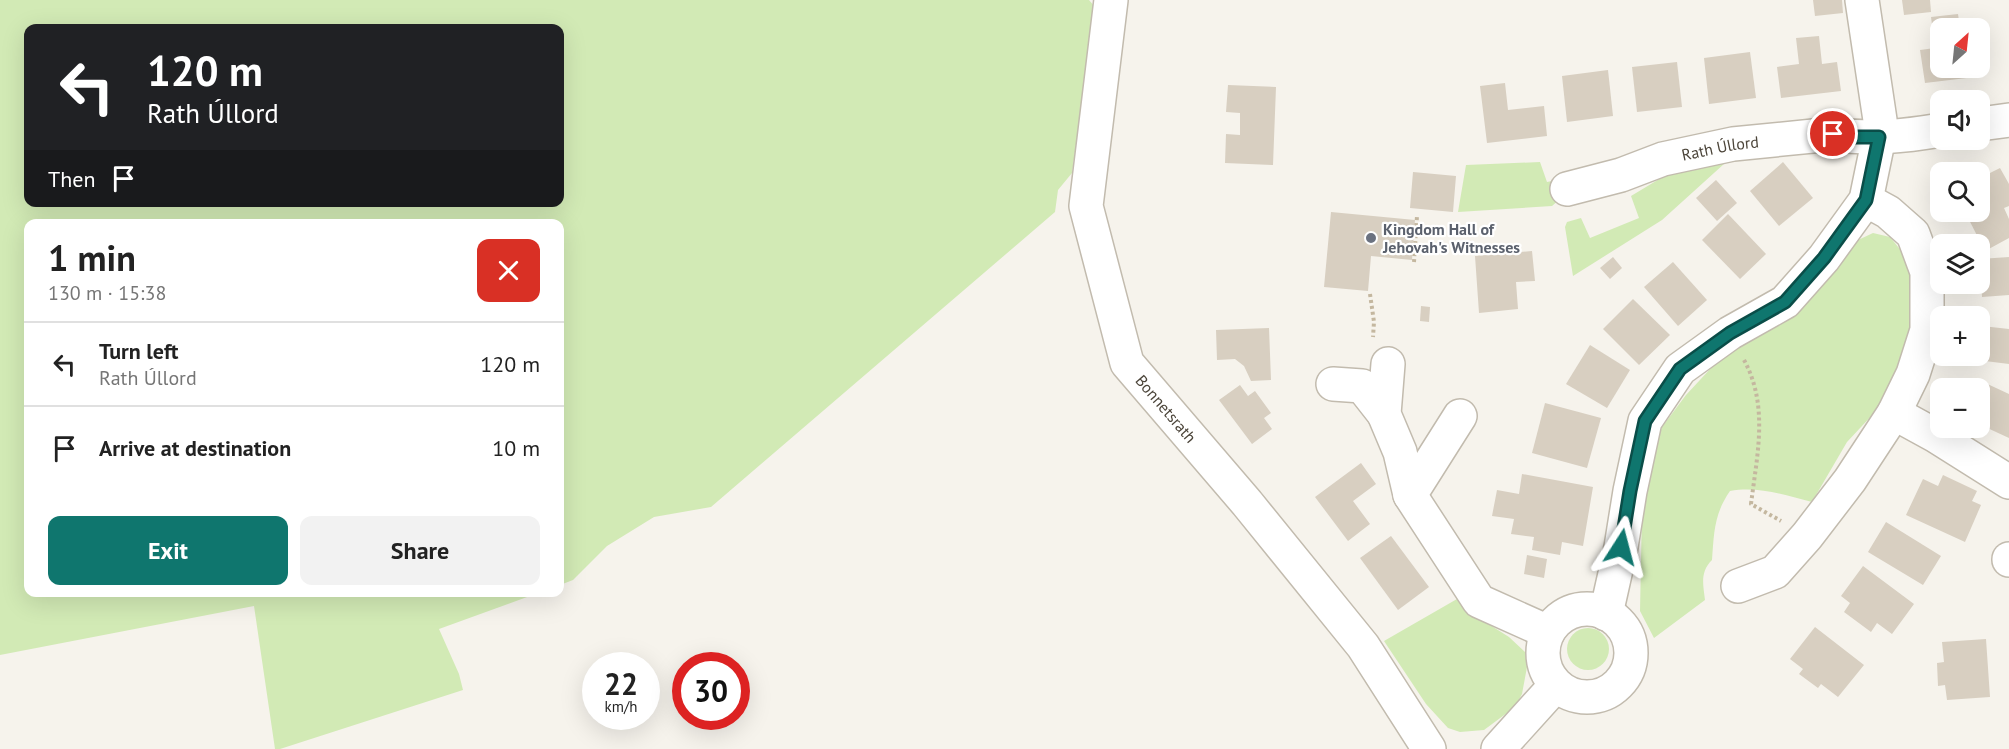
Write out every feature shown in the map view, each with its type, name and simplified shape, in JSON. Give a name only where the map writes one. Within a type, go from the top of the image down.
[{"type":"street","name":"Bonnetsrath","points":[[1111,0],[1086,206],[1127,363],[1247,503],[1363,646],[1429,749]]},
{"type":"street","points":[[1606,614],[1645,421],[1680,369],[1730,333],[1785,302],[1824,258],[1866,200],[1879,137],[1880,120],[1862,0]]},
{"type":"street","points":[[1990,123],[2009,120]]},
{"type":"street","name":"Rath Úllord","points":[[1567,189],[1621,175],[1664,159],[1733,144],[1833,134],[1849,137],[1879,137],[1930,131]]},
{"type":"street","points":[[1738,586],[1775,572],[1807,536],[1850,480],[1894,413],[1913,374],[1927,330],[1927,272],[1913,234],[1888,212],[1866,200]]},
{"type":"street","points":[[1384,414],[1388,364]]},
{"type":"street","points":[[1334,384],[1362,386],[1384,414],[1400,452],[1410,495],[1479,601],[1548,633]]},
{"type":"street","points":[[1894,413],[1936,436],[2009,482]]},
{"type":"street","points":[[1410,495],[1460,416]]},
{"type":"street","points":[[1593,610],[1606,614],[1618,623],[1627,635],[1630,658],[1622,679],[1612,690],[1598,696],[1582,697],[1568,693],[1556,685],[1548,674],[1543,660],[1543,646],[1548,633],[1556,622],[1573,612],[1593,610]]},
{"type":"street","points":[[1498,749],[1556,685]]},
{"type":"path","points":[[1413,262],[1417,216]]},
{"type":"path","points":[[1730,333],[1752,376],[1759,403],[1760,426],[1751,504],[1807,536]]},
{"type":"green space","points":[[0,0],[1089,0],[1095,7],[1072,173],[1058,190],[1055,212],[711,507],[654,517],[607,546],[573,580],[564,583],[564,219],[24,219],[24,597],[527,597],[439,629],[459,674],[463,690],[280,749],[275,749],[254,606],[0,655]]},
{"type":"green space","points":[[1735,154],[1662,220],[1573,276],[1565,227],[1567,222],[1581,218],[1590,238],[1639,218],[1631,196],[1666,175]]},
{"type":"green space","points":[[1540,162],[1547,182],[1557,180],[1560,199],[1552,206],[1458,212],[1466,165]]},
{"type":"green space","points":[[1873,233],[1890,237],[1912,264],[1913,338],[1890,396],[1847,442],[1812,502],[1761,490],[1730,491],[1718,516],[1714,532],[1712,560],[1704,574],[1705,600],[1654,638],[1640,611],[1642,511],[1649,471],[1662,427],[1686,395],[1725,353],[1856,241]]},
{"type":"green space","points":[[1457,599],[1471,613],[1509,637],[1525,652],[1527,667],[1522,694],[1515,707],[1484,730],[1460,732],[1448,728],[1426,704],[1384,641]]},
{"type":"green space","points":[[1588,628],[1603,634],[1609,649],[1603,664],[1588,670],[1573,664],[1567,649],[1573,634]]},
{"type":"building","points":[[1813,0],[1842,0],[1843,13],[1815,16]]},
{"type":"building","points":[[1902,0],[1930,0],[1931,12],[1904,15]]},
{"type":"building","points":[[1958,14],[1959,18],[1931,18]]},
{"type":"building","points":[[1819,36],[1822,64],[1837,62],[1841,91],[1781,98],[1777,67],[1799,64],[1796,38]]},
{"type":"building","points":[[1930,49],[1930,78],[1967,78],[1925,83],[1920,50]]},
{"type":"building","points":[[1750,52],[1756,98],[1709,104],[1704,58]]},
{"type":"building","points":[[1677,62],[1682,107],[1637,112],[1632,67]]},
{"type":"building","points":[[1608,70],[1613,116],[1567,122],[1562,76]]},
{"type":"building","points":[[1505,83],[1508,110],[1544,106],[1547,136],[1487,143],[1480,86]]},
{"type":"building","points":[[1228,85],[1276,87],[1273,165],[1225,163],[1226,134],[1240,135],[1240,113],[1226,112]]},
{"type":"building","points":[[1783,162],[1813,198],[1779,226],[1750,191]]},
{"type":"building","points":[[2000,168],[2009,184],[2009,206],[2004,208],[2009,219],[2009,238],[1990,248],[1990,234],[1976,234],[1970,222],[1990,222],[1990,173]]},
{"type":"building","points":[[1413,172],[1456,176],[1453,212],[1410,208]]},
{"type":"building","points":[[1716,180],[1737,203],[1717,221],[1696,198]]},
{"type":"building","name":"Kingdom Hall of Jehovah's Witnesses","points":[[1331,212],[1415,220],[1412,260],[1371,256],[1368,291],[1324,287]]},
{"type":"building","points":[[1728,214],[1766,254],[1740,279],[1702,240]]},
{"type":"building","points":[[1532,251],[1535,281],[1516,282],[1518,309],[1479,313],[1475,256]]},
{"type":"building","points":[[1613,257],[1622,268],[1610,279],[1600,268]]},
{"type":"building","points":[[2009,257],[2009,295],[1982,297],[1982,294],[1990,294],[1990,258]]},
{"type":"building","points":[[1673,262],[1707,300],[1678,326],[1644,287]]},
{"type":"building","points":[[1633,299],[1670,335],[1639,365],[1603,329]]},
{"type":"building","points":[[1421,306],[1430,307],[1429,322],[1420,321]]},
{"type":"building","points":[[1990,327],[2009,329],[2009,364],[1990,362]]},
{"type":"building","points":[[1269,328],[1271,380],[1251,381],[1244,366],[1235,359],[1217,360],[1216,330]]},
{"type":"building","points":[[1590,345],[1630,370],[1607,408],[1566,384]]},
{"type":"building","points":[[1240,385],[1248,396],[1255,391],[1271,413],[1264,418],[1272,429],[1252,444],[1219,400]]},
{"type":"building","points":[[1990,385],[2009,394],[2009,438],[1990,429]]},
{"type":"building","points":[[1545,403],[1601,418],[1587,468],[1532,453]]},
{"type":"building","points":[[1361,463],[1376,484],[1353,501],[1370,524],[1348,541],[1315,497]]},
{"type":"building","points":[[1522,474],[1593,487],[1583,546],[1562,542],[1560,555],[1532,550],[1534,537],[1511,534],[1514,519],[1492,516],[1497,490],[1519,494]]},
{"type":"building","points":[[1943,475],[1977,491],[1972,501],[1981,505],[1965,542],[1906,515],[1923,479],[1938,486]]},
{"type":"building","points":[[1886,522],[1941,556],[1923,585],[1868,552]]},
{"type":"building","points":[[1391,536],[1429,587],[1398,610],[1360,558]]},
{"type":"building","points":[[1527,555],[1547,559],[1544,578],[1524,574]]},
{"type":"building","points":[[1863,566],[1914,604],[1892,634],[1877,623],[1871,632],[1844,612],[1850,603],[1841,596]]},
{"type":"building","points":[[1815,627],[1864,665],[1838,697],[1821,684],[1818,688],[1799,674],[1803,669],[1790,659]]},
{"type":"building","points":[[1986,639],[1990,697],[1947,700],[1945,685],[1938,686],[1937,663],[1944,662],[1942,642]]},
{"type":"place","name":"Kingdom Hall of Jehovah's Witnesses","points":[[1371,238]]},
{"type":"route","points":[[1621,547],[1645,421],[1680,369],[1730,333],[1785,302],[1824,258],[1866,200],[1879,137],[1849,137],[1833,134]]}]
